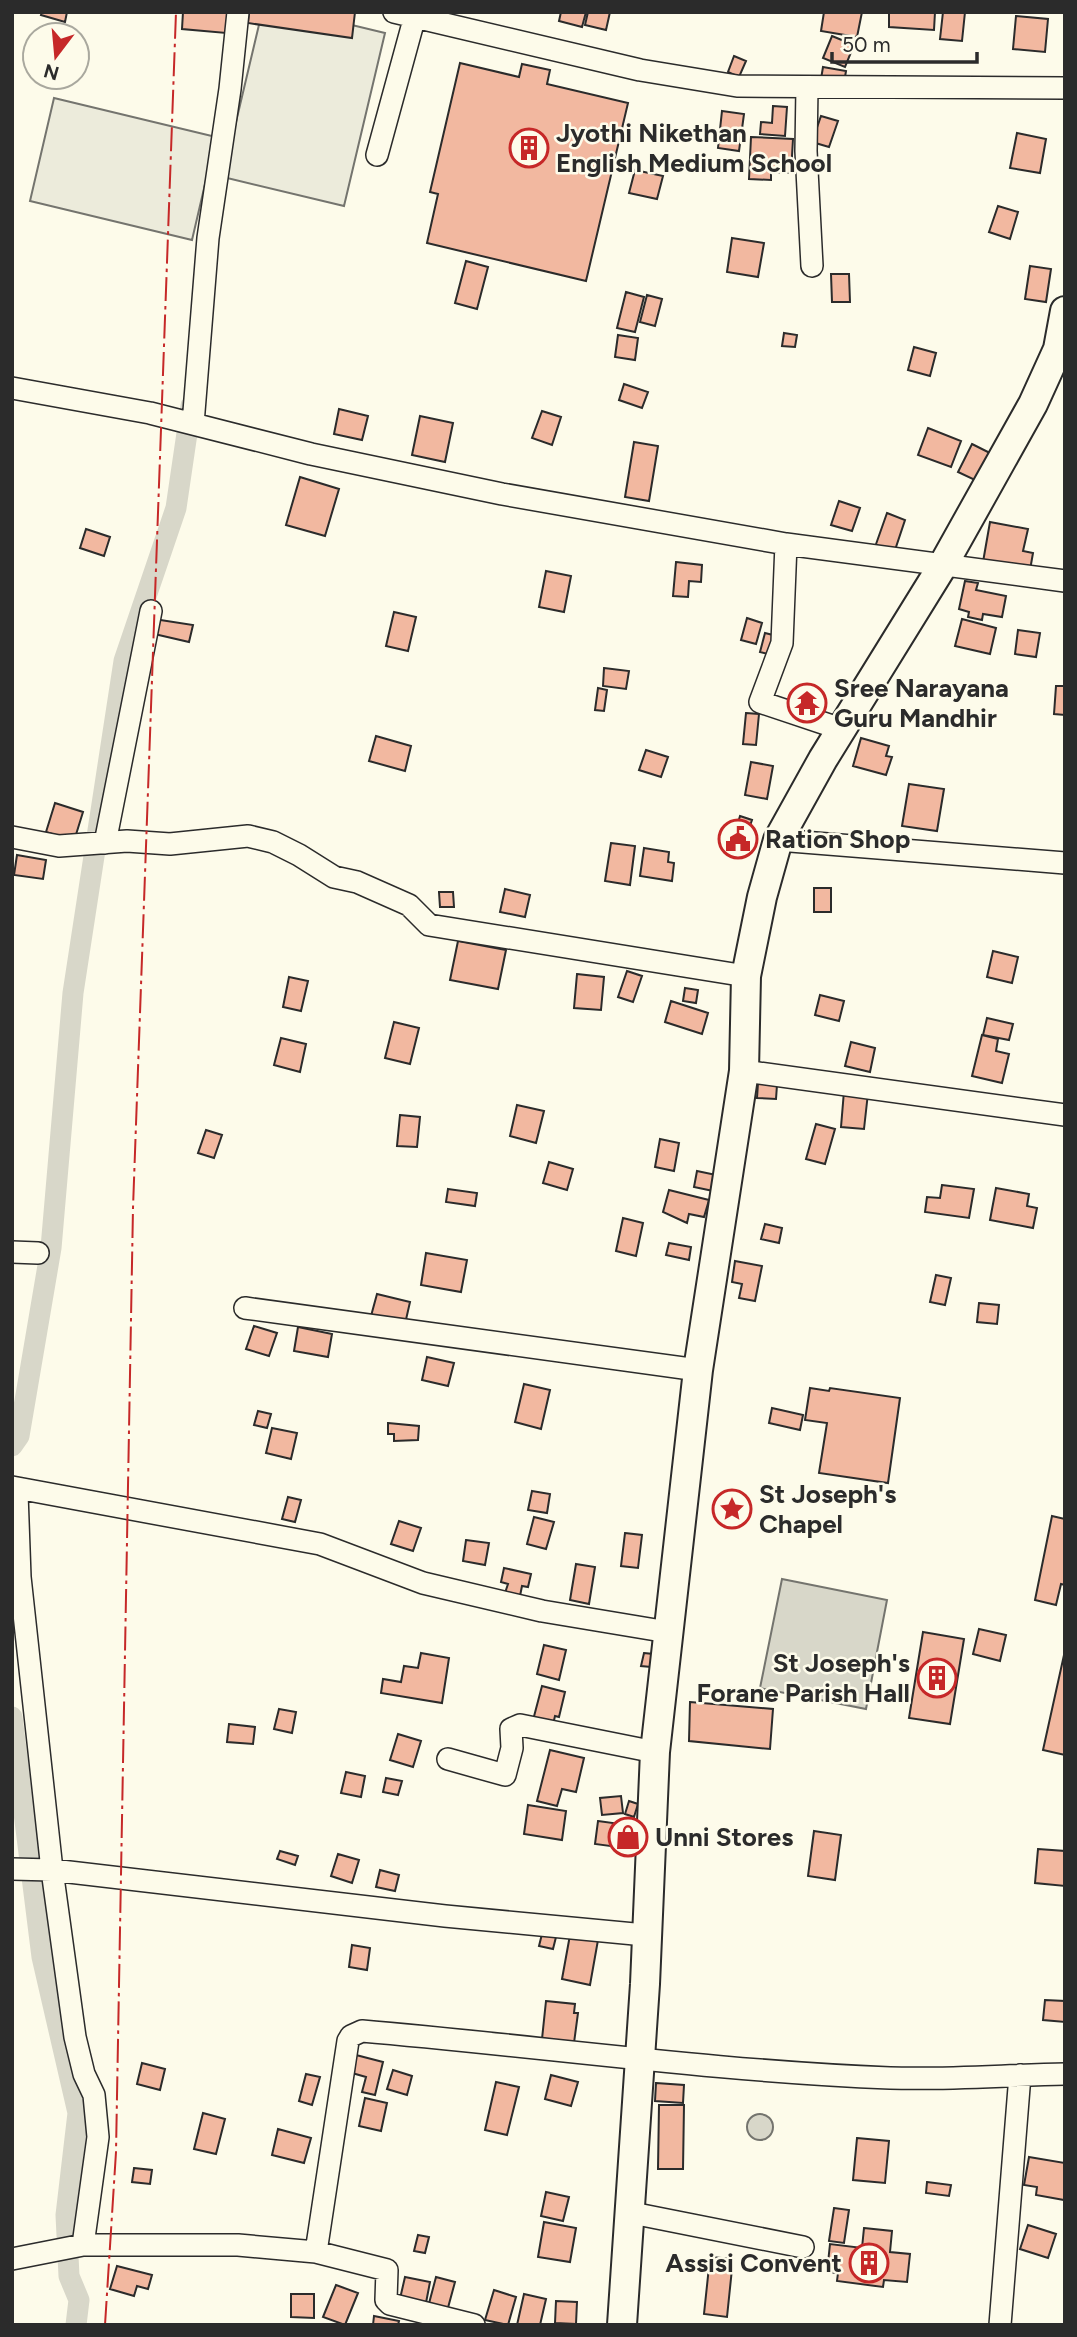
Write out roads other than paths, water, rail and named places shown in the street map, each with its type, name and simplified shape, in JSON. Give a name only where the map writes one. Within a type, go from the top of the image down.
[{"type":"main road","points":[[622,2325],[632,2213],[655,1752],[698,1370],[744,1071],[746,976],[764,885],[778,840],[841,729],[943,565],[1033,404],[1058,349],[1065,311]]},
{"type":"street","points":[[188,423],[208,238],[230,89],[238,12]]},
{"type":"street","points":[[377,155],[405,14],[640,70],[737,86],[1065,88]]},
{"type":"street","points":[[807,87],[806,151],[812,266]]},
{"type":"street","points":[[12,388],[188,423],[311,454],[502,494],[786,544],[1065,581]]},
{"type":"street","points":[[786,544],[782,643],[760,702],[841,729]]},
{"type":"street","points":[[94,844],[151,611]]},
{"type":"street","points":[[12,837],[59,846],[127,841],[170,844],[248,836],[272,842],[334,877],[357,882],[409,905],[429,925],[746,976]]},
{"type":"street","points":[[778,840],[1065,863]]},
{"type":"street","points":[[744,1071],[1065,1115]]},
{"type":"street","points":[[245,1308],[698,1370]]},
{"type":"street","points":[[78,2246],[98,2137],[94,2095],[84,2074],[75,2037],[47,1870],[20,1577],[18,1494],[320,1544],[423,1583],[542,1611],[668,1632]]},
{"type":"street","points":[[448,1759],[505,1775],[512,1748],[511,1728],[520,1725],[655,1752]]},
{"type":"street","points":[[12,1870],[47,1870],[445,1916],[645,1935]]},
{"type":"street","points":[[316,2252],[351,2036],[362,2032],[484,2042],[638,2061],[891,2078],[1065,2074]]},
{"type":"street","points":[[1000,2325],[1020,2075]]},
{"type":"street","points":[[632,2213],[803,2247]]},
{"type":"street","points":[[12,2259],[78,2246],[238,2245],[316,2252],[387,2270],[386,2300],[390,2304],[474,2325]]},
{"type":"waterway","points":[[12,1446],[19,1436],[51,1248],[73,993],[124,661],[176,508],[191,406]]},
{"type":"waterway","points":[[12,1717],[42,1957],[78,2113],[66,2215],[69,2276],[79,2300],[76,2325]]},
{"type":"place","name":"Jyothi Nikethan English Medium School","points":[[529,148]]},
{"type":"place","name":"Sree Narayana Guru Mandhir","points":[[807,703]]},
{"type":"place","name":"Ration Shop","points":[[738,839]]},
{"type":"place","name":"St Joseph's Chapel","points":[[732,1509]]},
{"type":"place","name":"St Joseph's Forane Parish Hall","points":[[937,1678]]},
{"type":"place","name":"Unni Stores","points":[[628,1837]]},
{"type":"place","name":"Assisi Convent","points":[[869,2263]]}]
